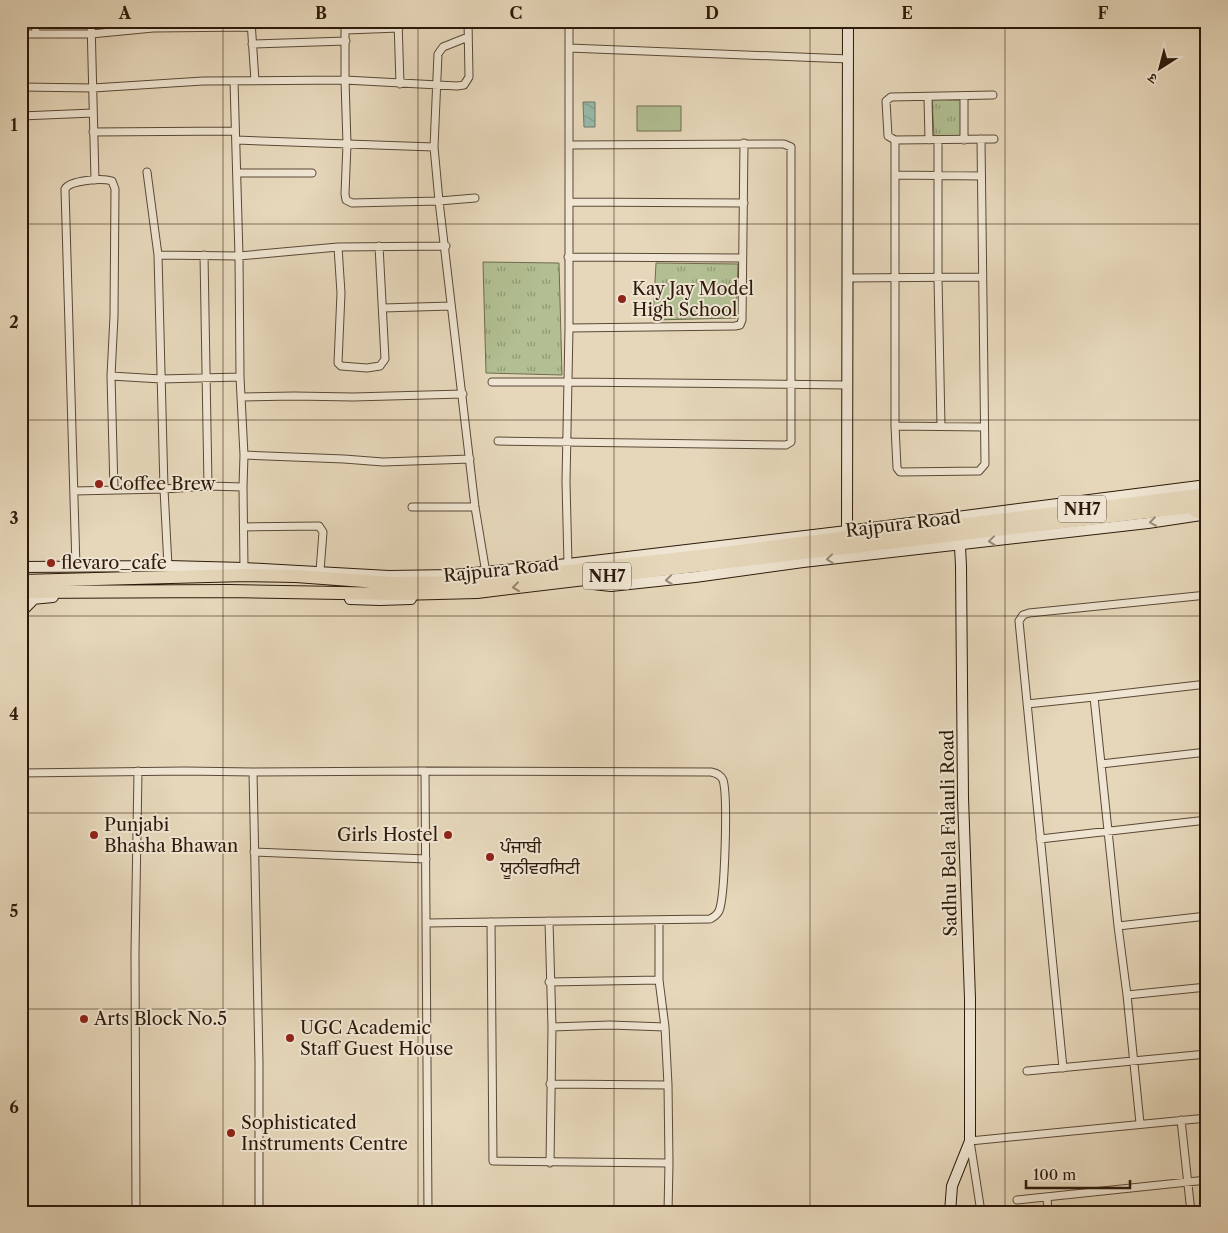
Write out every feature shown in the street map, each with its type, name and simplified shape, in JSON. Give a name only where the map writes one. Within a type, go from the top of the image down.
[{"type":"highway","name":"NH7","points":[[959,535],[1207,494]]},
{"type":"highway","name":"Rajpura Road","points":[[21,581],[246,575],[473,582],[887,534],[959,535],[1190,508],[1205,512]]},
{"type":"highway","name":"Rajpura Road","points":[[21,592],[191,591],[436,594],[477,592],[583,579],[847,538]]},
{"type":"street","points":[[35,21],[36,33]]},
{"type":"street","points":[[91,21],[95,180]]},
{"type":"street","points":[[346,21],[347,144],[344,194],[347,202],[439,201],[475,198]]},
{"type":"street","points":[[21,87],[93,88],[203,81],[255,80],[345,80],[458,86],[467,82],[469,72],[468,21]]},
{"type":"street","points":[[568,564],[569,21]]},
{"type":"street","points":[[847,538],[848,21]]},
{"type":"street","points":[[1145,21],[1202,21]]},
{"type":"street","points":[[21,34],[91,34],[152,25],[251,24],[255,80]]},
{"type":"street","points":[[346,30],[399,24],[400,84]]},
{"type":"street","points":[[468,37],[440,50],[434,147],[451,306],[486,572]]},
{"type":"street","points":[[252,44],[346,41]]},
{"type":"street","points":[[569,48],[849,59]]},
{"type":"street","points":[[234,81],[240,377],[244,455],[244,568]]},
{"type":"street","points":[[993,95],[891,98],[886,101],[888,136],[895,140],[994,139]]},
{"type":"street","points":[[964,96],[964,140]]},
{"type":"street","points":[[928,97],[929,140]]},
{"type":"street","points":[[21,116],[93,113]]},
{"type":"street","points":[[94,132],[235,131]]},
{"type":"street","points":[[895,140],[895,426],[897,468],[903,473],[982,470],[985,461],[981,277],[981,139]]},
{"type":"street","points":[[236,140],[434,147]]},
{"type":"street","points":[[938,140],[941,426]]},
{"type":"street","points":[[569,328],[737,326],[742,320],[744,144]]},
{"type":"street","points":[[498,441],[788,445],[791,440],[791,147],[784,144],[569,145]]},
{"type":"street","points":[[147,172],[158,255],[164,490],[168,566]]},
{"type":"street","points":[[236,173],[312,173]]},
{"type":"street","points":[[895,175],[981,176]]},
{"type":"street","points":[[76,567],[65,189],[66,186],[72,183],[104,179],[112,181],[115,189],[114,316],[111,376],[114,490]]},
{"type":"street","points":[[569,202],[744,203]]},
{"type":"street","points":[[338,247],[341,293],[338,364],[341,366],[367,368],[380,366],[385,359],[379,246]]},
{"type":"street","points":[[158,255],[239,256],[338,247],[446,246]]},
{"type":"street","points":[[204,255],[208,486]]},
{"type":"street","points":[[568,257],[742,258]]},
{"type":"street","points":[[847,278],[981,277]]},
{"type":"street","points":[[383,308],[451,306]]},
{"type":"street","points":[[111,376],[161,379],[240,377]]},
{"type":"street","points":[[492,382],[847,385]]},
{"type":"street","points":[[242,397],[353,398],[463,394]]},
{"type":"street","points":[[895,426],[984,427]]},
{"type":"street","points":[[244,455],[383,462],[470,459]]},
{"type":"street","points":[[21,567],[168,566],[244,568],[320,571],[390,579],[452,575],[847,538],[1207,485]]},
{"type":"street","points":[[74,491],[164,490],[208,486],[243,488]]},
{"type":"street","points":[[412,508],[476,507]]},
{"type":"street","points":[[583,579],[597,585],[611,586],[696,577],[804,562],[959,535],[1148,523],[1205,512]]},
{"type":"street","points":[[244,527],[319,526],[323,532],[320,571]]},
{"type":"street","name":"Sadhu Bela Falauli Road","points":[[959,535],[961,566],[963,798],[970,1009],[970,1141]]},
{"type":"street","points":[[21,600],[128,596],[232,596],[395,600],[436,594]]},
{"type":"street","points":[[1063,1068],[1019,623],[1023,615],[1029,613],[1207,595]]},
{"type":"street","points":[[21,612],[34,599]]},
{"type":"street","points":[[1027,704],[1207,684]]},
{"type":"street","points":[[1094,697],[1140,1123]]},
{"type":"street","points":[[1101,764],[1207,752]]},
{"type":"street","points":[[136,1212],[138,771]]},
{"type":"street","points":[[424,771],[427,922],[428,1212]]},
{"type":"street","points":[[21,773],[424,771],[717,773],[723,781],[725,803],[724,880],[720,910],[714,918],[427,922]]},
{"type":"street","points":[[252,772],[259,1062],[259,1212]]},
{"type":"street","points":[[1040,839],[1207,820]]},
{"type":"street","points":[[254,852],[426,859]]},
{"type":"street","points":[[1118,926],[1207,916]]},
{"type":"street","points":[[659,920],[660,980],[668,1085],[668,1212]]},
{"type":"street","points":[[549,921],[549,982],[552,1027],[550,1163]]},
{"type":"street","points":[[491,922],[494,1161],[669,1163]]},
{"type":"street","points":[[549,982],[660,980]]},
{"type":"street","points":[[1127,995],[1207,987]]},
{"type":"street","points":[[552,1027],[610,1025],[665,1027]]},
{"type":"street","points":[[1027,1071],[1207,1054]]},
{"type":"street","points":[[550,1084],[668,1085]]},
{"type":"street","points":[[970,1141],[1207,1118]]},
{"type":"street","points":[[1181,1120],[1191,1212]]},
{"type":"street","points":[[950,1212],[952,1186],[970,1141]]},
{"type":"street","points":[[970,1141],[981,1212]]},
{"type":"street","points":[[957,1176],[959,1186],[957,1212]]},
{"type":"street","points":[[1018,1200],[1207,1180]]},
{"type":"street","points":[[1047,1197],[1048,1212]]},
{"type":"green space","points":[[958,98],[961,101],[962,136],[934,136],[932,99]]},
{"type":"green space","points":[[637,106],[681,106],[681,131],[637,131]]},
{"type":"green space","points":[[483,262],[559,263],[562,375],[486,373]]},
{"type":"green space","points":[[656,263],[738,264],[736,318],[653,320]]},
{"type":"water","points":[[583,102],[595,102],[595,127],[584,127]]},
{"type":"place","name":"Kay Jay Model High School","points":[[622,299]]},
{"type":"place","name":"Coffee Brew","points":[[99,484]]},
{"type":"place","name":"flevaro_cafe","points":[[51,563]]},
{"type":"place","name":"Punjabi Bhasha Bhawan","points":[[94,835]]},
{"type":"place","name":"Girls Hostel","points":[[448,835]]},
{"type":"place","name":"ਪੰਜਾਬੀ ਯੂਨੀਵਰਸਿਟੀ","points":[[490,857]]},
{"type":"place","name":"Arts Block No.5","points":[[84,1019]]},
{"type":"place","name":"UGC Academic Staff Guest House","points":[[290,1038]]},
{"type":"place","name":"Sophisticated Instruments Centre","points":[[231,1133]]}]
